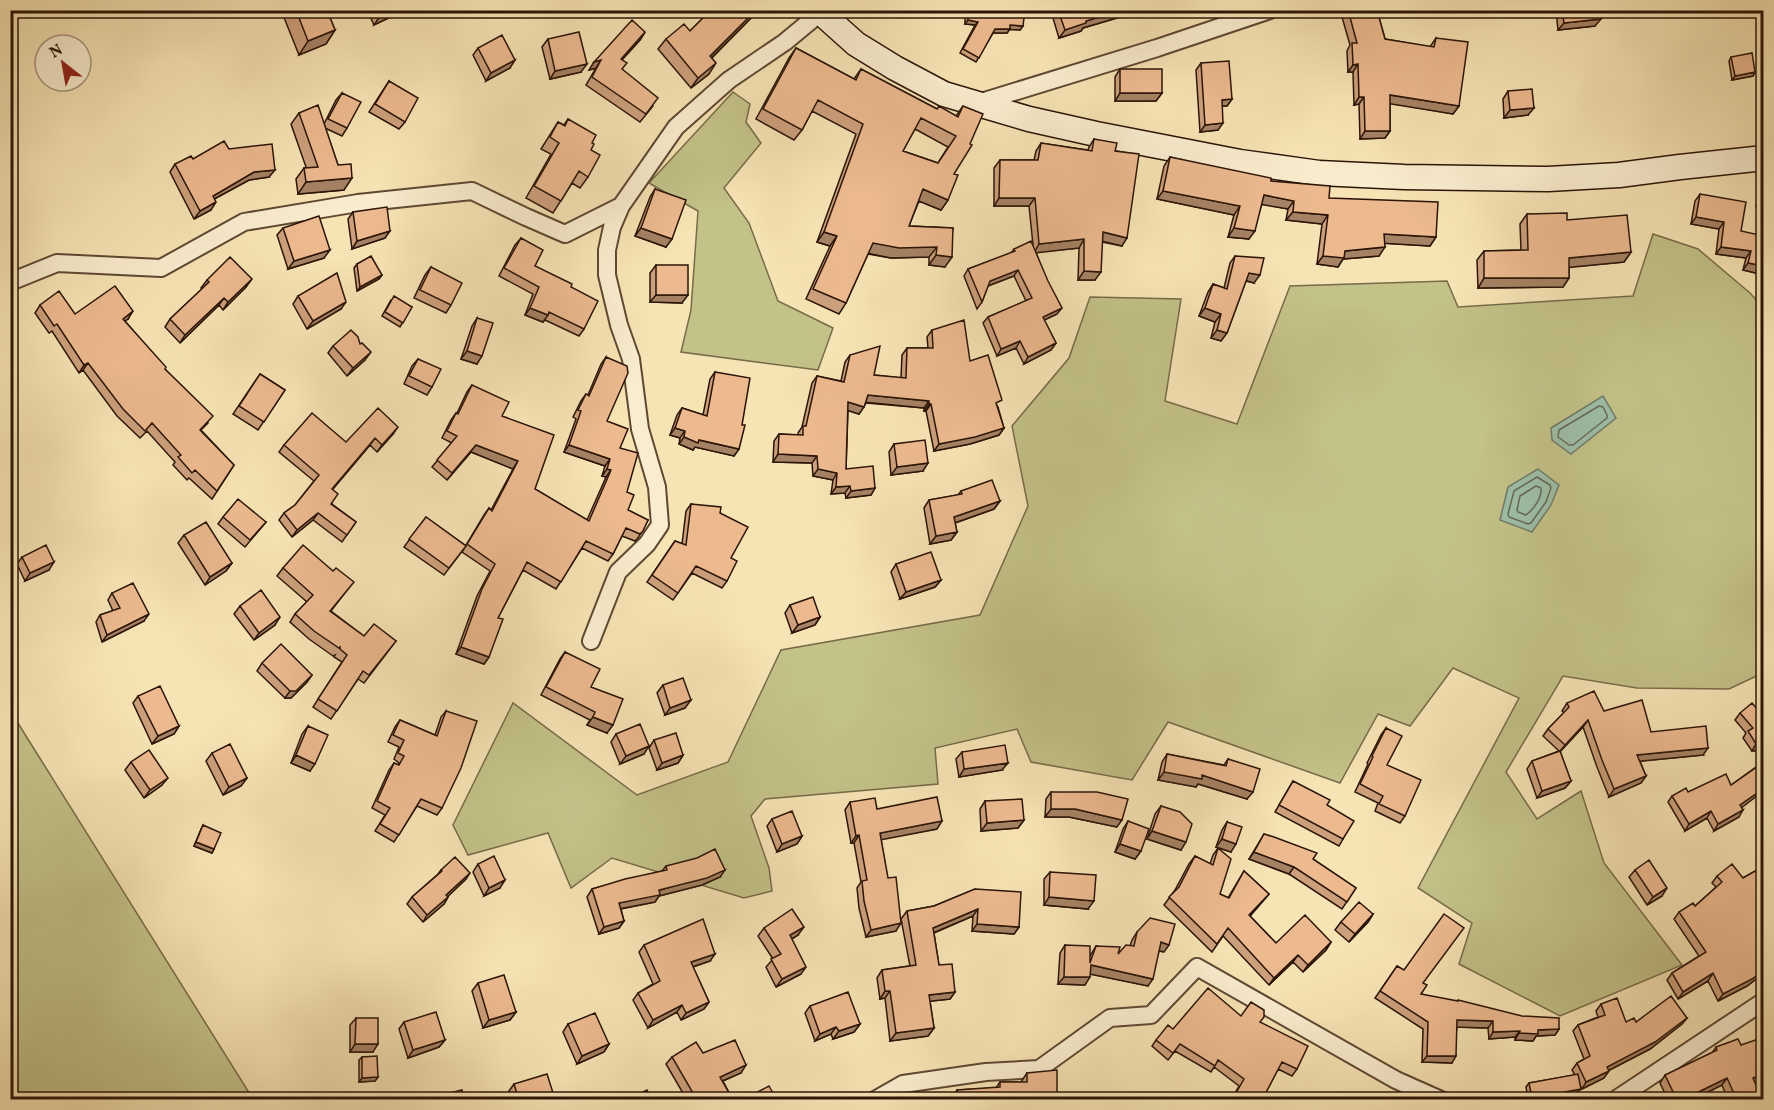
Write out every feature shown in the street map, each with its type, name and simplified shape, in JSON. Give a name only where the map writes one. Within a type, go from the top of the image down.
[{"type":"main road","points":[[819,12],[856,44],[944,94],[1029,119],[1240,162],[1319,173],[1426,178],[1548,179],[1620,175],[1764,158]]},
{"type":"street","points":[[977,104],[1270,10]]},
{"type":"street","points":[[591,641],[618,572],[647,544],[660,525],[657,487],[640,429],[631,359],[619,325],[607,275],[612,227],[621,206],[675,127],[729,80],[785,42],[819,12]]},
{"type":"street","points":[[10,282],[57,263],[161,268],[244,222],[358,203],[472,191],[565,234],[621,206]]},
{"type":"street","points":[[875,1100],[903,1084],[986,1072],[1039,1069],[1110,1018],[1151,1015],[1197,967],[1396,1080],[1441,1100]]},
{"type":"street","points":[[1615,1100],[1764,1001]]},
{"type":"shaded area","points":[[733,92],[750,104],[746,122],[761,143],[724,188],[749,223],[778,301],[833,328],[818,370],[681,352],[691,310],[698,211],[649,183]]},
{"type":"shaded area","points":[[1653,234],[1698,249],[1763,307],[1763,673],[1729,689],[1637,688],[1563,676],[1506,772],[1537,819],[1581,791],[1604,863],[1682,965],[1560,1016],[1459,964],[1472,923],[1418,888],[1519,698],[1453,668],[1410,726],[1378,714],[1340,783],[1168,722],[1132,780],[1031,762],[1017,729],[935,748],[938,784],[765,799],[751,816],[769,868],[772,891],[744,898],[612,858],[571,888],[548,833],[468,855],[453,825],[513,703],[637,795],[728,762],[781,650],[980,615],[1028,506],[1012,426],[1069,358],[1090,297],[1181,299],[1165,401],[1237,424],[1290,286],[1447,281],[1458,307],[1633,296]]},
{"type":"shaded area","points":[[11,712],[253,1099],[11,1099]]},
{"type":"water","points":[[1603,396],[1616,418],[1571,454],[1552,440],[1551,428]]},
{"type":"water","points":[[1538,469],[1559,485],[1551,505],[1532,532],[1500,520],[1508,487]]},
{"type":"building","points":[[296,10],[327,10],[335,30],[308,41]]},
{"type":"building","points":[[711,10],[756,10],[710,56],[716,63],[698,78],[666,39],[684,24],[690,31]]},
{"type":"building","points":[[968,10],[1025,10],[1023,26],[1010,25],[1010,29],[995,29],[979,58],[963,49],[978,22],[968,20]]},
{"type":"building","points":[[1058,10],[1122,10],[1065,30]]},
{"type":"building","points":[[1348,10],[1377,10],[1385,39],[1434,47],[1436,38],[1468,42],[1459,106],[1390,95],[1390,131],[1365,131],[1364,97],[1359,97],[1358,64],[1353,65],[1352,43],[1357,43]]},
{"type":"building","points":[[1562,10],[1600,10],[1601,19],[1564,23]]},
{"type":"building","points":[[632,20],[645,32],[621,59],[627,63],[622,69],[658,98],[646,114],[592,77],[601,60],[594,62]]},
{"type":"building","points":[[579,32],[587,64],[555,71],[548,39]]},
{"type":"building","points":[[502,35],[515,60],[491,73],[478,48]]},
{"type":"building","points":[[796,48],[856,80],[861,69],[937,109],[939,106],[958,117],[963,106],[983,114],[970,144],[972,145],[954,174],[958,175],[948,200],[923,189],[909,226],[953,228],[952,257],[936,255],[937,247],[899,248],[873,243],[846,303],[813,289],[837,236],[824,232],[863,124],[818,100],[802,130],[763,109]],"holes":[[[921,118],[956,136],[938,163],[903,151]]]},
{"type":"building","points":[[1752,53],[1755,72],[1735,76],[1731,57]]},
{"type":"building","points":[[1229,61],[1232,99],[1222,100],[1223,123],[1205,125],[1201,63]]},
{"type":"building","points":[[1120,69],[1162,69],[1162,93],[1120,93]]},
{"type":"building","points":[[389,81],[418,98],[405,122],[375,104]]},
{"type":"building","points":[[1532,89],[1534,108],[1510,110],[1508,91]]},
{"type":"building","points":[[342,93],[361,102],[347,128],[328,119]]},
{"type":"building","points":[[318,105],[338,165],[351,164],[352,178],[306,182],[304,168],[318,167],[299,113]]},
{"type":"building","points":[[568,119],[596,135],[591,150],[600,155],[588,177],[579,171],[561,201],[534,186],[559,143],[550,137],[558,122],[565,126]]},
{"type":"building","points":[[1094,139],[1117,143],[1115,151],[1139,154],[1127,238],[1103,232],[1101,272],[1084,271],[1084,239],[1039,244],[1035,198],[999,198],[1000,160],[1038,160],[1041,143],[1092,151]]},
{"type":"building","points":[[224,141],[229,149],[272,144],[275,170],[254,172],[213,196],[216,202],[200,211],[175,164],[191,156],[193,159]]},
{"type":"building","points":[[1170,157],[1271,178],[1271,181],[1330,186],[1329,198],[1438,202],[1436,237],[1384,234],[1385,247],[1345,251],[1344,258],[1323,256],[1328,215],[1293,212],[1294,201],[1264,195],[1255,231],[1234,228],[1240,206],[1163,191]]},
{"type":"building","points":[[655,189],[686,200],[672,239],[641,228]]},
{"type":"building","points":[[1700,194],[1746,202],[1741,231],[1764,236],[1764,266],[1748,263],[1751,251],[1721,247],[1724,222],[1696,217]]},
{"type":"building","points":[[387,207],[390,231],[357,241],[353,212]]},
{"type":"building","points":[[1567,213],[1567,220],[1627,215],[1631,252],[1569,258],[1569,278],[1484,278],[1484,251],[1528,250],[1527,214]]},
{"type":"building","points":[[319,216],[330,250],[294,261],[283,228]]},
{"type":"building","points":[[521,238],[543,250],[535,266],[572,284],[571,287],[598,301],[584,329],[549,312],[548,315],[530,308],[539,287],[504,268]]},
{"type":"building","points":[[1031,241],[1062,308],[1043,317],[1056,343],[1028,357],[1020,341],[1001,349],[988,317],[1032,298],[1018,270],[990,281],[982,302],[968,269],[1015,251],[1014,249]]},
{"type":"building","points":[[371,256],[382,275],[360,287],[357,264]]},
{"type":"building","points":[[1235,256],[1264,258],[1260,275],[1249,273],[1227,333],[1217,330],[1221,314],[1205,308],[1213,284],[1227,289]]},
{"type":"building","points":[[230,257],[252,279],[228,302],[224,298],[185,335],[170,319],[209,282],[207,280]]},
{"type":"building","points":[[656,265],[688,265],[688,295],[656,295]]},
{"type":"building","points":[[431,267],[462,283],[451,305],[420,290]]},
{"type":"building","points":[[337,273],[346,302],[313,321],[298,296]]},
{"type":"building","points":[[115,286],[133,311],[123,319],[166,367],[165,369],[213,416],[200,430],[234,465],[217,491],[195,470],[192,473],[178,457],[181,455],[152,423],[145,431],[123,409],[88,363],[84,365],[57,324],[54,326],[40,305],[59,291],[75,314]]},
{"type":"building","points":[[394,296],[412,307],[403,323],[385,312]]},
{"type":"building","points":[[477,318],[493,323],[482,356],[467,351]]},
{"type":"building","points":[[964,320],[970,361],[988,355],[1002,400],[996,403],[1004,428],[975,437],[939,444],[929,401],[868,395],[864,407],[848,402],[846,469],[873,466],[875,488],[851,491],[850,486],[836,487],[837,473],[818,469],[817,456],[778,454],[779,434],[803,435],[803,426],[806,426],[817,376],[844,382],[850,355],[880,346],[874,375],[906,378],[907,348],[933,348],[932,330]]},
{"type":"building","points":[[351,330],[358,337],[360,344],[362,343],[371,352],[353,368],[333,346]]},
{"type":"building","points":[[606,357],[627,366],[628,373],[607,421],[628,429],[620,448],[638,453],[627,492],[634,495],[628,510],[648,520],[643,531],[640,534],[626,528],[613,554],[586,541],[561,582],[527,562],[498,618],[503,619],[489,657],[461,647],[482,589],[495,564],[467,544],[489,508],[492,511],[518,461],[476,445],[452,473],[437,460],[457,436],[447,431],[456,413],[458,414],[472,385],[509,402],[502,416],[554,435],[535,489],[589,521],[611,470],[607,469],[610,459],[569,445],[581,411],[578,410],[586,394],[589,396]]},
{"type":"building","points":[[418,359],[441,369],[432,387],[409,376]]},
{"type":"building","points":[[715,372],[750,378],[742,425],[745,425],[739,449],[699,440],[698,443],[684,437],[685,431],[675,428],[682,408],[707,416]]},
{"type":"building","points":[[260,374],[285,390],[264,422],[239,406]]},
{"type":"building","points":[[378,408],[398,427],[382,445],[375,438],[332,489],[338,494],[331,504],[356,522],[347,535],[318,513],[297,530],[284,513],[295,505],[319,475],[284,445],[312,413],[346,442]]},
{"type":"building","points":[[925,440],[928,463],[897,467],[894,444]]},
{"type":"building","points":[[992,480],[1000,501],[954,517],[957,532],[936,536],[929,500],[962,494],[961,491]]},
{"type":"building","points":[[238,499],[266,522],[250,540],[223,517]]},
{"type":"building","points":[[691,504],[721,507],[720,513],[748,527],[731,558],[737,561],[727,581],[696,566],[678,593],[652,575],[675,541],[686,545]]},
{"type":"building","points":[[426,517],[466,546],[449,568],[409,539]]},
{"type":"building","points":[[206,522],[232,563],[210,577],[184,535]]},
{"type":"building","points":[[46,545],[54,562],[30,573],[22,557]]},
{"type":"building","points":[[303,545],[333,571],[336,568],[354,582],[330,611],[364,636],[374,624],[396,641],[369,675],[363,671],[337,711],[318,699],[347,655],[340,647],[314,631],[295,614],[313,595],[283,568]]},
{"type":"building","points":[[931,552],[941,580],[906,592],[896,564]]},
{"type":"building","points":[[133,583],[149,614],[107,635],[100,615],[120,608],[112,593]]},
{"type":"building","points":[[261,590],[280,617],[259,633],[240,606]]},
{"type":"building","points":[[813,597],[820,617],[798,625],[790,605]]},
{"type":"building","points":[[281,644],[312,675],[296,691],[290,691],[262,663]]},
{"type":"building","points":[[565,652],[600,669],[591,687],[623,699],[613,725],[593,717],[595,712],[546,687]]},
{"type":"building","points":[[683,678],[691,700],[670,708],[663,685]]},
{"type":"building","points":[[160,686],[179,726],[158,736],[138,696]]},
{"type":"building","points":[[1594,691],[1604,711],[1642,700],[1651,732],[1706,726],[1708,748],[1637,755],[1646,776],[1614,789],[1588,720],[1565,745],[1548,729],[1569,707],[1567,703]]},
{"type":"building","points":[[1752,703],[1764,717],[1764,743],[1756,744],[1748,731],[1753,728],[1740,713]]},
{"type":"building","points":[[446,711],[477,721],[461,768],[442,808],[421,799],[399,835],[380,824],[390,808],[377,801],[394,763],[399,765],[404,756],[398,753],[404,740],[393,735],[400,720],[437,736]]},
{"type":"building","points":[[640,724],[649,746],[626,756],[616,734]]},
{"type":"building","points":[[308,726],[328,735],[315,764],[296,755]]},
{"type":"building","points":[[1386,728],[1402,736],[1387,765],[1421,780],[1405,816],[1379,804],[1383,796],[1360,784]]},
{"type":"building","points":[[676,733],[683,755],[662,763],[654,740]]},
{"type":"building","points":[[230,744],[247,778],[229,787],[212,753]]},
{"type":"building","points":[[1005,745],[1008,763],[964,769],[962,752]]},
{"type":"building","points":[[149,750],[168,778],[150,790],[131,762]]},
{"type":"building","points":[[1560,751],[1571,781],[1542,791],[1532,761]]},
{"type":"building","points":[[1167,754],[1226,766],[1228,759],[1260,769],[1253,792],[1202,775],[1202,779],[1164,772]]},
{"type":"building","points":[[1764,762],[1764,789],[1740,805],[1743,810],[1718,824],[1711,811],[1689,824],[1672,796],[1686,788],[1688,792],[1726,774],[1731,785]]},
{"type":"building","points":[[1293,781],[1330,800],[1327,805],[1354,821],[1343,839],[1279,805]]},
{"type":"building","points":[[1051,792],[1097,792],[1128,799],[1122,820],[1075,809],[1051,809]]},
{"type":"building","points":[[937,797],[942,821],[880,833],[888,878],[896,877],[901,923],[871,930],[862,881],[867,880],[850,802],[875,798],[877,809]]},
{"type":"building","points":[[1022,799],[1024,820],[987,823],[985,801]]},
{"type":"building","points":[[1161,806],[1180,812],[1192,824],[1186,842],[1152,831]]},
{"type":"building","points":[[792,811],[802,836],[782,844],[772,819]]},
{"type":"building","points":[[1128,821],[1149,829],[1141,851],[1120,844]]},
{"type":"building","points":[[1227,822],[1242,827],[1236,844],[1222,839]]},
{"type":"building","points":[[203,825],[221,833],[214,849],[196,842]]},
{"type":"building","points":[[1264,834],[1317,853],[1313,859],[1356,888],[1347,902],[1294,867],[1254,852]]},
{"type":"building","points":[[1218,848],[1231,859],[1220,894],[1229,898],[1244,871],[1269,894],[1249,915],[1276,943],[1305,915],[1331,942],[1308,965],[1298,955],[1274,978],[1228,928],[1217,944],[1169,897],[1179,887],[1195,856],[1213,865]]},
{"type":"building","points":[[715,849],[725,870],[707,878],[659,890],[660,895],[619,903],[624,921],[604,927],[592,889],[667,870],[666,866],[697,858]]},
{"type":"building","points":[[494,856],[505,880],[489,888],[478,864]]},
{"type":"building","points":[[455,857],[470,873],[427,915],[412,897]]},
{"type":"building","points":[[1649,860],[1667,888],[1653,897],[1635,870]]},
{"type":"building","points":[[1732,864],[1743,878],[1764,866],[1764,970],[1723,994],[1713,973],[1683,992],[1672,973],[1706,952],[1679,912],[1693,903],[1695,906],[1722,882],[1717,876]]},
{"type":"building","points":[[1050,872],[1096,875],[1094,901],[1049,897]]},
{"type":"building","points":[[975,889],[1021,892],[1019,927],[977,924],[978,909],[933,928],[939,965],[952,964],[955,992],[929,995],[934,1028],[896,1033],[890,991],[885,991],[882,970],[916,965],[907,911],[934,906]]},
{"type":"building","points":[[1359,902],[1373,914],[1355,934],[1341,922]]},
{"type":"building","points":[[792,909],[804,927],[790,935],[806,967],[782,979],[771,959],[781,954],[764,928]]},
{"type":"building","points":[[1444,914],[1464,928],[1423,983],[1427,985],[1421,994],[1458,1000],[1522,1016],[1559,1018],[1559,1029],[1538,1030],[1538,1034],[1519,1033],[1520,1031],[1493,1032],[1493,1021],[1457,1020],[1456,1056],[1427,1056],[1428,1022],[1380,991],[1397,966],[1404,970]]},
{"type":"building","points":[[1150,918],[1175,924],[1169,945],[1161,942],[1153,979],[1091,965],[1090,977],[1064,977],[1065,945],[1090,946],[1090,963],[1096,946],[1120,947],[1118,954],[1126,945],[1134,946],[1137,932]]},
{"type":"building","points":[[703,919],[715,954],[691,962],[709,1002],[686,1013],[682,1005],[653,1020],[638,993],[660,981],[644,945]]},
{"type":"building","points":[[504,975],[516,1012],[489,1020],[478,983]]},
{"type":"building","points":[[1208,988],[1241,1016],[1251,1002],[1264,1010],[1264,1017],[1260,1022],[1308,1046],[1297,1069],[1282,1062],[1262,1100],[1232,1100],[1244,1079],[1218,1060],[1215,1066],[1180,1044],[1173,1053],[1156,1040],[1168,1025],[1173,1029]]},
{"type":"building","points":[[848,992],[860,1024],[839,1031],[836,1027],[820,1034],[810,1006]]},
{"type":"building","points":[[1671,996],[1687,1018],[1655,1042],[1607,1067],[1609,1071],[1586,1082],[1577,1063],[1590,1056],[1578,1025],[1605,1015],[1601,1004],[1617,998],[1626,1022],[1634,1018],[1636,1022]]},
{"type":"building","points":[[436,1012],[445,1040],[413,1050],[404,1022]]},
{"type":"building","points":[[595,1013],[609,1044],[582,1056],[568,1024]]},
{"type":"building","points":[[356,1018],[378,1018],[378,1044],[355,1044]]},
{"type":"building","points":[[1764,1037],[1764,1074],[1753,1078],[1762,1100],[1737,1100],[1727,1078],[1682,1100],[1677,1100],[1665,1075],[1717,1050],[1716,1047],[1738,1039],[1741,1045]]},
{"type":"building","points":[[735,1040],[746,1065],[720,1077],[733,1100],[697,1100],[672,1057],[696,1042],[703,1053]]},
{"type":"building","points":[[377,1056],[378,1077],[362,1078],[362,1057]]},
{"type":"building","points":[[1057,1070],[1057,1100],[958,1100],[957,1090],[1000,1087],[1000,1082],[1027,1082],[1027,1073]]},
{"type":"building","points":[[547,1074],[554,1096],[542,1100],[519,1100],[514,1084]]},
{"type":"building","points":[[1578,1074],[1581,1089],[1532,1098],[1529,1083]]},
{"type":"building","points":[[769,1086],[777,1100],[743,1100]]},
{"type":"building","points":[[462,1090],[464,1100],[433,1100],[433,1097]]},
{"type":"building","points":[[647,1090],[652,1100],[626,1100]]}]
